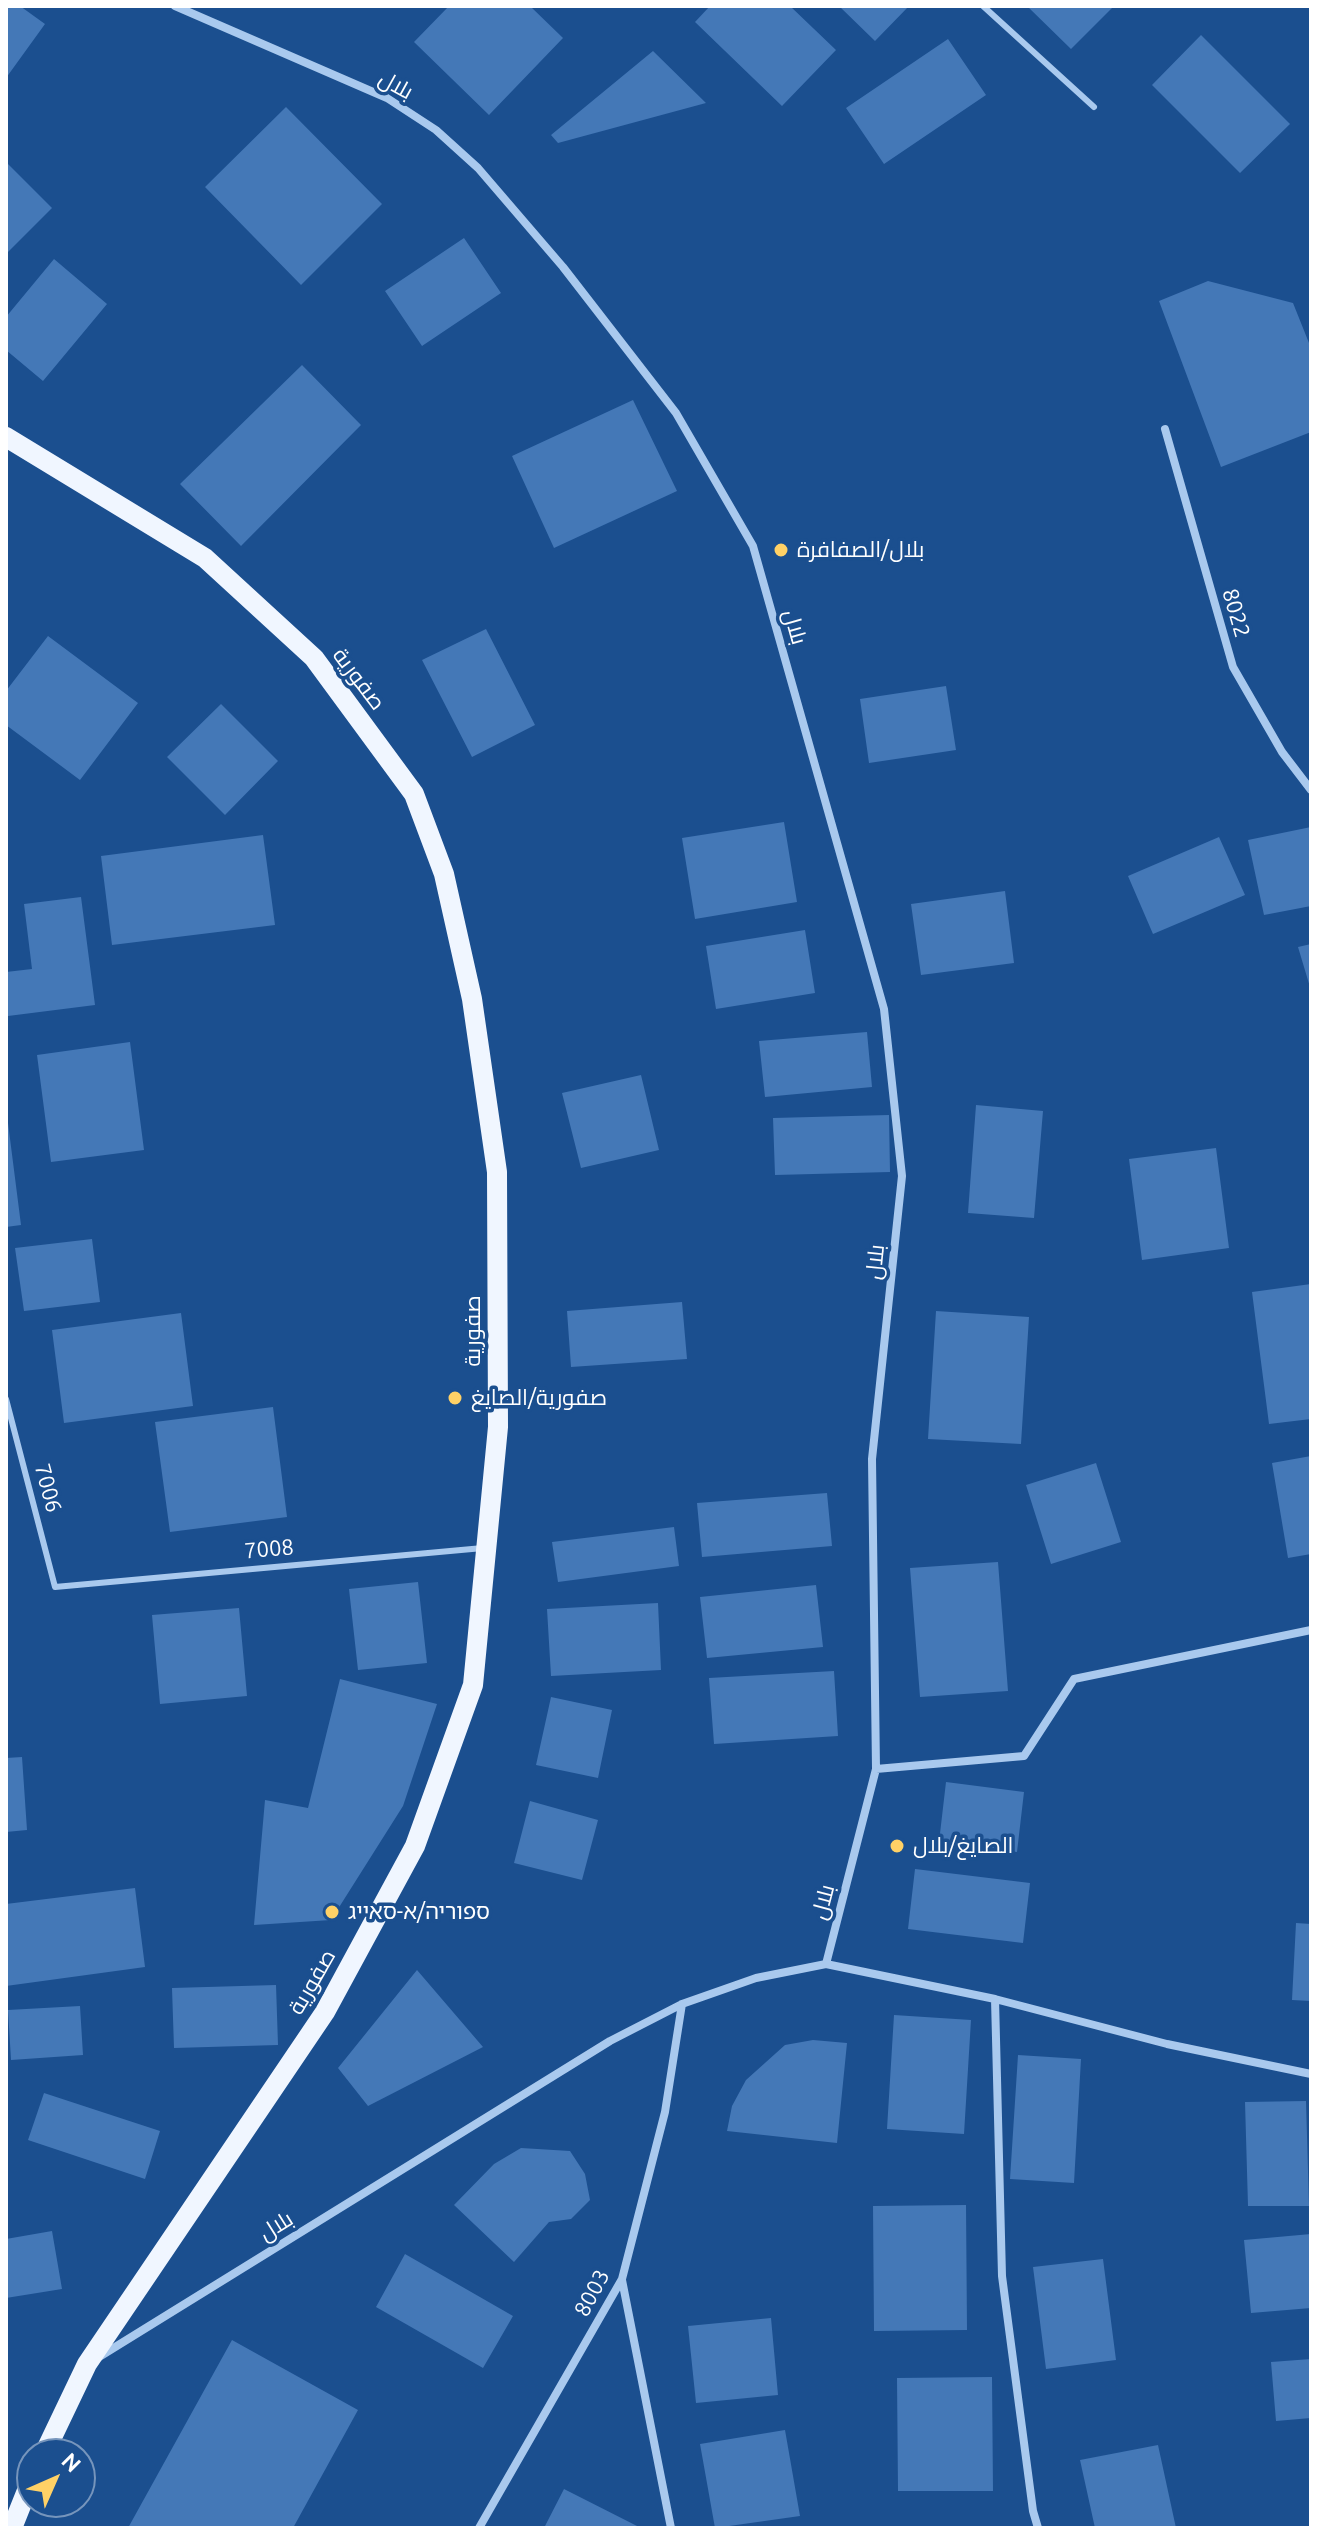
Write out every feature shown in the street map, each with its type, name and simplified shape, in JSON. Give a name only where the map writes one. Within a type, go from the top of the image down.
[{"type":"main road","name":"صفورية","points":[[6,437],[205,558],[314,658],[414,794],[444,874],[469,985],[497,1172],[498,1427],[473,1685],[415,1846],[325,2012],[87,2364],[52,2438]]},
{"type":"street","name":"بلال","points":[[87,2364],[610,2041],[682,2004],[756,1978],[826,1964],[876,1769],[872,1459],[902,1176],[884,1009],[753,546],[676,413],[563,267],[478,168],[436,130],[387,98],[175,6]]},
{"type":"street","name":"8022","points":[[1165,429],[1233,667],[1282,752],[1311,790]]},
{"type":"street","points":[[876,1769],[1024,1756],[1074,1679],[1311,1630]]},
{"type":"street","points":[[826,1964],[995,1999],[1167,2044],[1311,2074]]},
{"type":"street","points":[[995,1999],[1002,2276],[1033,2511],[1038,2528]]},
{"type":"street","name":"8003","points":[[479,2528],[622,2279],[665,2112],[682,2004]]},
{"type":"street","points":[[622,2279],[671,2528]]},
{"type":"lane","points":[[983,6],[1094,107]]},
{"type":"lane","name":"7006","points":[[6,1399],[55,1587]]},
{"type":"lane","name":"7008","points":[[55,1587],[486,1548]]},
{"type":"building","points":[[6,6],[20,6],[45,24],[6,78]]},
{"type":"building","points":[[449,6],[530,6],[563,38],[489,115],[414,42]]},
{"type":"building","points":[[710,6],[790,6],[836,50],[782,106],[695,22]]},
{"type":"building","points":[[839,6],[909,6],[875,41]]},
{"type":"building","points":[[1027,6],[1114,6],[1071,49]]},
{"type":"building","points":[[1201,35],[1290,124],[1240,173],[1152,85]]},
{"type":"building","points":[[948,39],[986,95],[884,164],[846,108]]},
{"type":"building","points":[[653,51],[706,103],[558,143],[551,135]]},
{"type":"building","points":[[286,107],[382,204],[301,285],[205,187]]},
{"type":"building","points":[[6,162],[52,208],[6,254]]},
{"type":"building","points":[[464,238],[501,293],[422,346],[385,291]]},
{"type":"building","points":[[54,259],[107,304],[43,381],[6,350],[6,317]]},
{"type":"building","points":[[1208,281],[1293,303],[1311,348],[1311,432],[1221,467],[1159,301]]},
{"type":"building","points":[[302,365],[361,425],[241,546],[180,484]]},
{"type":"building","points":[[633,400],[677,491],[554,548],[512,456]]},
{"type":"building","points":[[486,629],[535,725],[472,757],[422,660]]},
{"type":"building","points":[[48,636],[138,703],[80,780],[6,725],[6,691]]},
{"type":"building","points":[[946,686],[956,750],[869,763],[860,699]]},
{"type":"building","points":[[221,704],[278,761],[225,815],[167,757]]},
{"type":"building","points":[[784,822],[797,902],[695,919],[682,838]]},
{"type":"building","points":[[1311,827],[1311,906],[1264,915],[1248,840]]},
{"type":"building","points":[[263,835],[275,925],[112,945],[101,856]]},
{"type":"building","points":[[1219,837],[1245,895],[1153,934],[1128,876]]},
{"type":"building","points":[[1005,891],[1014,963],[921,975],[911,904]]},
{"type":"building","points":[[81,897],[95,1005],[8,1016],[6,972],[32,969],[24,904]]},
{"type":"building","points":[[805,930],[815,993],[716,1009],[706,946]]},
{"type":"building","points":[[1311,944],[1311,987],[1310,987],[1298,947]]},
{"type":"building","points":[[867,1032],[872,1087],[765,1097],[759,1041]]},
{"type":"building","points":[[130,1042],[144,1150],[51,1162],[37,1055]]},
{"type":"building","points":[[641,1075],[659,1150],[581,1168],[562,1093]]},
{"type":"building","points":[[976,1105],[1043,1111],[1034,1218],[968,1213]]},
{"type":"building","points":[[889,1115],[890,1172],[775,1175],[773,1118]]},
{"type":"building","points":[[6,1124],[21,1225],[6,1227]]},
{"type":"building","points":[[1216,1148],[1229,1248],[1142,1260],[1129,1159]]},
{"type":"building","points":[[92,1239],[100,1302],[24,1311],[15,1248]]},
{"type":"building","points":[[1311,1284],[1311,1419],[1269,1424],[1252,1292]]},
{"type":"building","points":[[682,1302],[687,1359],[571,1367],[567,1311]]},
{"type":"building","points":[[936,1311],[1029,1317],[1021,1444],[928,1439]]},
{"type":"building","points":[[181,1313],[193,1406],[64,1423],[52,1330]]},
{"type":"building","points":[[273,1407],[287,1517],[170,1532],[155,1422]]},
{"type":"building","points":[[1311,1456],[1311,1554],[1288,1558],[1272,1463]]},
{"type":"building","points":[[1096,1463],[1121,1542],[1051,1564],[1026,1485]]},
{"type":"building","points":[[827,1493],[832,1546],[702,1557],[697,1503]]},
{"type":"building","points":[[674,1527],[679,1566],[558,1582],[552,1542]]},
{"type":"building","points":[[998,1562],[1008,1691],[920,1697],[910,1568]]},
{"type":"building","points":[[418,1582],[427,1663],[358,1670],[349,1589]]},
{"type":"building","points":[[816,1585],[823,1647],[707,1658],[700,1597]]},
{"type":"building","points":[[658,1603],[661,1670],[551,1676],[547,1609]]},
{"type":"building","points":[[239,1608],[247,1696],[160,1704],[152,1615]]},
{"type":"building","points":[[834,1671],[838,1736],[714,1744],[709,1678]]},
{"type":"building","points":[[340,1679],[437,1704],[403,1806],[331,1920],[254,1925],[265,1800],[308,1808]]},
{"type":"building","points":[[551,1697],[612,1710],[598,1778],[536,1765]]},
{"type":"building","points":[[22,1757],[27,1830],[6,1832],[6,1758]]},
{"type":"building","points":[[946,1782],[1024,1792],[1017,1852],[939,1842]]},
{"type":"building","points":[[530,1801],[598,1820],[582,1880],[514,1863]]},
{"type":"building","points":[[915,1869],[1030,1883],[1023,1943],[908,1929]]},
{"type":"building","points":[[135,1888],[145,1967],[6,1986],[6,1904]]},
{"type":"building","points":[[1296,1923],[1311,1924],[1311,2001],[1292,2000]]},
{"type":"building","points":[[417,1970],[483,2047],[368,2106],[338,2068]]},
{"type":"building","points":[[276,1985],[278,2045],[174,2048],[172,1988]]},
{"type":"building","points":[[80,2006],[83,2055],[11,2060],[8,2010]]},
{"type":"building","points":[[894,2015],[971,2020],[964,2134],[887,2129]]},
{"type":"building","points":[[813,2040],[847,2043],[837,2143],[727,2131],[732,2106],[746,2080],[785,2045]]},
{"type":"building","points":[[1018,2055],[1081,2059],[1074,2183],[1010,2179]]},
{"type":"building","points":[[44,2093],[160,2131],[145,2179],[28,2140]]},
{"type":"building","points":[[1306,2101],[1309,2206],[1248,2206],[1245,2102]]},
{"type":"building","points":[[521,2148],[570,2151],[585,2174],[590,2200],[571,2219],[549,2222],[514,2262],[454,2205],[494,2164]]},
{"type":"building","points":[[966,2205],[967,2330],[874,2331],[873,2206]]},
{"type":"building","points":[[52,2231],[62,2289],[6,2298],[6,2239]]},
{"type":"building","points":[[1311,2234],[1311,2308],[1251,2313],[1244,2240]]},
{"type":"building","points":[[405,2254],[513,2316],[483,2368],[376,2307]]},
{"type":"building","points":[[1103,2259],[1116,2360],[1046,2369],[1033,2267]]},
{"type":"building","points":[[771,2318],[778,2395],[696,2403],[688,2326]]},
{"type":"building","points":[[232,2340],[358,2410],[293,2528],[128,2528]]},
{"type":"building","points":[[1311,2359],[1311,2418],[1276,2421],[1271,2362]]},
{"type":"building","points":[[992,2377],[993,2491],[898,2491],[897,2378]]},
{"type":"building","points":[[785,2430],[800,2516],[715,2528],[700,2444]]},
{"type":"building","points":[[1158,2445],[1176,2528],[1095,2528],[1080,2460]]},
{"type":"building","points":[[564,2489],[641,2528],[544,2528]]},
{"type":"place","name":"بلال/الصفافرة","points":[[781,550]]},
{"type":"place","name":"صفورية/الصايغ","points":[[455,1398]]},
{"type":"place","name":"الصايغ/بلال","points":[[897,1846]]},
{"type":"place","name":"ספוריה/א-סאייג","points":[[332,1912]]}]
